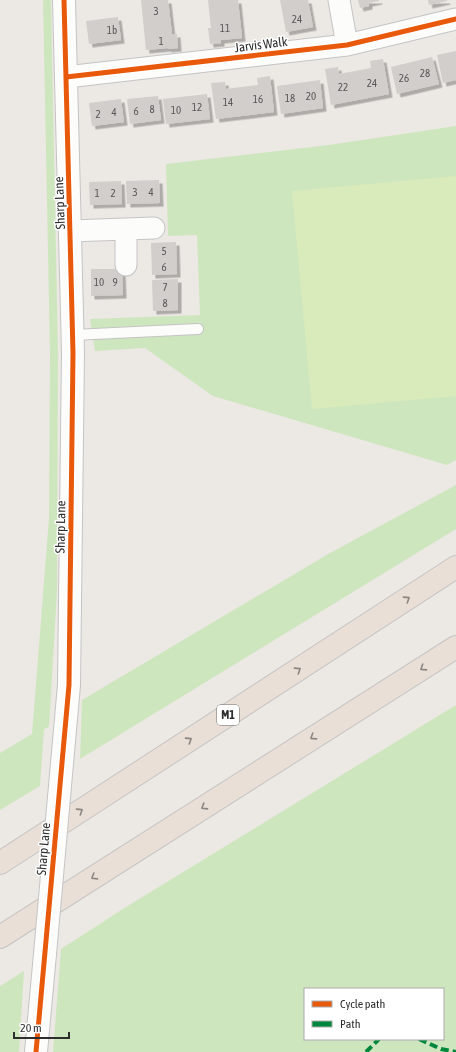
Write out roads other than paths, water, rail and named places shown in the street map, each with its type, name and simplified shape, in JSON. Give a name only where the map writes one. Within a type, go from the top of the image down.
[{"type":"highway","name":"M1","points":[[0,863],[456,567]]},
{"type":"highway","points":[[0,937],[456,647]]},
{"type":"street","name":"Sharp Lane","points":[[36,1052],[69,685],[73,335],[64,0]]},
{"type":"street","points":[[339,0],[347,45]]},
{"type":"street","name":"Jarvis Walk","points":[[66,77],[347,45],[456,19]]},
{"type":"street","points":[[70,231],[154,228]]},
{"type":"street","points":[[126,229],[126,265]]},
{"type":"lane","points":[[73,335],[198,329]]}]
